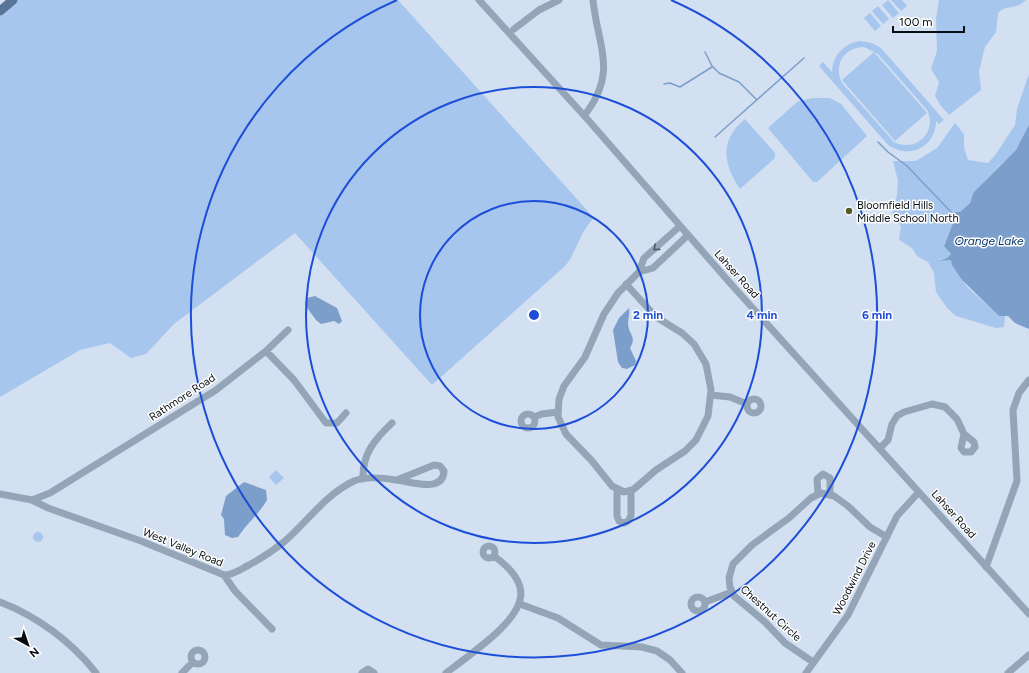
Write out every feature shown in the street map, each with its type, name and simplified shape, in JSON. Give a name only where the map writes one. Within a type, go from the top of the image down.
[{"type":"main road","points":[[0,11],[13,0]]},
{"type":"street","name":"Lahser Road","points":[[479,0],[589,121],[687,236],[1029,614]]},
{"type":"street","points":[[514,28],[539,10],[559,0]]},
{"type":"street","points":[[587,112],[600,86],[604,67],[604,54],[593,0]]},
{"type":"street","points":[[639,272],[644,258],[679,227]]},
{"type":"street","points":[[626,284],[656,316],[685,335],[696,347],[708,372],[711,396],[706,421],[694,442],[682,453],[631,491],[624,492],[617,490],[566,434],[560,424],[558,412],[562,390],[585,357],[610,304],[626,284],[639,272],[653,268],[687,236]]},
{"type":"street","name":"Rathmore Road","points":[[32,500],[54,492],[216,390],[266,351],[288,330]]},
{"type":"street","points":[[266,351],[294,380],[326,423],[337,423],[346,413]]},
{"type":"street","points":[[986,567],[1017,480],[1013,410],[1019,393],[1029,380]]},
{"type":"street","points":[[711,396],[730,398],[747,404]]},
{"type":"street","points":[[880,448],[888,440],[892,424],[897,416],[904,412],[928,404],[942,406],[951,411],[957,419],[964,434]]},
{"type":"street","points":[[534,417],[542,414],[558,412]]},
{"type":"street","points":[[363,479],[365,461],[370,447],[377,437],[392,423]]},
{"type":"street","name":"West Valley Road","points":[[32,500],[48,508],[141,541],[224,575],[235,572],[276,548],[329,498],[346,485],[363,479],[396,480],[428,485],[440,480],[444,471],[440,466],[434,465],[396,480]]},
{"type":"street","points":[[830,494],[830,478],[825,474],[817,479],[818,494],[830,494],[848,506],[873,529],[887,537]]},
{"type":"street","points":[[617,490],[617,516],[619,521],[624,523],[628,521],[631,516],[631,491]]},
{"type":"street","name":"Woodwind Drive","points":[[806,673],[846,619],[899,513],[919,492]]},
{"type":"street","points":[[0,494],[32,500]]},
{"type":"street","name":"Chestnut Circle","points":[[813,662],[785,643],[765,622],[738,600],[732,592],[729,574],[736,560],[752,545],[785,522],[811,498],[818,494]]},
{"type":"street","points":[[446,673],[496,633],[512,617],[520,604],[520,589],[516,577],[505,564],[494,556]]},
{"type":"street","points":[[224,575],[235,591],[272,629]]},
{"type":"street","points":[[705,602],[732,592]]},
{"type":"street","points":[[0,602],[21,611],[58,636],[82,656],[96,673]]},
{"type":"street","points":[[520,604],[558,618],[601,645],[642,647],[657,651],[670,660],[682,673]]},
{"type":"street","points":[[1008,673],[1029,655]]},
{"type":"street","points":[[182,673],[193,662]]},
{"type":"street","points":[[362,673],[368,669],[374,673]]},
{"type":"shaded area","points":[[18,0],[398,0],[594,218],[585,229],[573,254],[565,266],[432,385],[295,233],[174,324],[146,354],[131,358],[110,343],[80,350],[0,397],[0,15]]},
{"type":"shaded area","points":[[888,0],[899,13],[893,18],[882,5]]},
{"type":"shaded area","points":[[891,0],[902,0],[907,6],[901,11]]},
{"type":"shaded area","points":[[939,0],[1026,0],[1018,5],[1001,10],[998,13],[996,32],[985,47],[979,71],[981,90],[949,115],[935,96],[939,82],[931,69],[937,51],[936,19]]},
{"type":"shaded area","points":[[878,6],[889,19],[883,24],[872,11]]},
{"type":"shaded area","points":[[870,13],[881,26],[875,31],[864,18]]},
{"type":"shaded area","points":[[860,41],[872,43],[881,48],[944,120],[939,124],[936,121],[935,130],[931,138],[920,148],[912,151],[904,151],[888,145],[819,66],[823,62],[832,72],[834,60],[840,51],[854,42]],"holes":[[[864,47],[878,54],[927,110],[930,118],[930,126],[927,133],[917,143],[902,145],[894,142],[842,83],[839,70],[842,59],[846,54],[851,50]]]},
{"type":"shaded area","points":[[874,52],[927,113],[895,141],[842,80]]},
{"type":"shaded area","points":[[1029,74],[1029,125],[1023,140],[1013,154],[999,166],[972,195],[970,203],[960,212],[951,212],[953,223],[944,245],[951,254],[947,258],[940,259],[938,261],[951,260],[964,283],[999,316],[1005,316],[1004,327],[996,328],[956,316],[947,308],[936,292],[934,273],[928,262],[917,256],[912,248],[899,240],[901,226],[892,212],[897,195],[898,181],[893,161],[916,161],[937,148],[955,123],[964,134],[964,148],[968,160],[988,163],[996,154],[1015,125],[1017,109]]},
{"type":"shaded area","points":[[812,98],[830,98],[841,104],[867,136],[817,182],[813,182],[768,128],[797,102]]},
{"type":"shaded area","points":[[745,119],[775,153],[775,158],[740,189],[730,170],[726,152],[731,136]]},
{"type":"shaded area","points":[[276,470],[284,478],[276,485],[269,477]]},
{"type":"shaded area","points":[[36,532],[40,532],[42,533],[42,541],[36,542],[33,539],[33,535]]},
{"type":"water","name":"Orange Lake","points":[[1029,125],[1029,329],[1015,323],[1008,316],[999,316],[962,280],[952,265],[951,260],[937,261],[947,258],[951,254],[944,246],[953,223],[951,212],[960,212],[970,203],[973,193],[1016,150]]},
{"type":"water","points":[[315,296],[337,308],[342,321],[339,324],[334,321],[321,324],[316,320],[305,305],[307,298]]},
{"type":"water","points":[[629,308],[628,324],[633,338],[630,348],[636,361],[635,365],[627,369],[622,368],[618,362],[613,330],[619,318]]},
{"type":"water","points":[[244,482],[266,490],[267,500],[238,537],[232,538],[225,535],[224,519],[221,515],[226,496]]},
{"type":"waterway","points":[[705,52],[712,66],[719,73],[739,82],[756,99]]},
{"type":"waterway","points":[[715,137],[804,58]]},
{"type":"waterway","points":[[664,84],[670,83],[680,87],[712,67]]},
{"type":"waterway","points":[[878,142],[888,152],[907,166],[951,212]]},
{"type":"place","name":"Bloomfield Hills Middle School North","points":[[849,211]]}]
